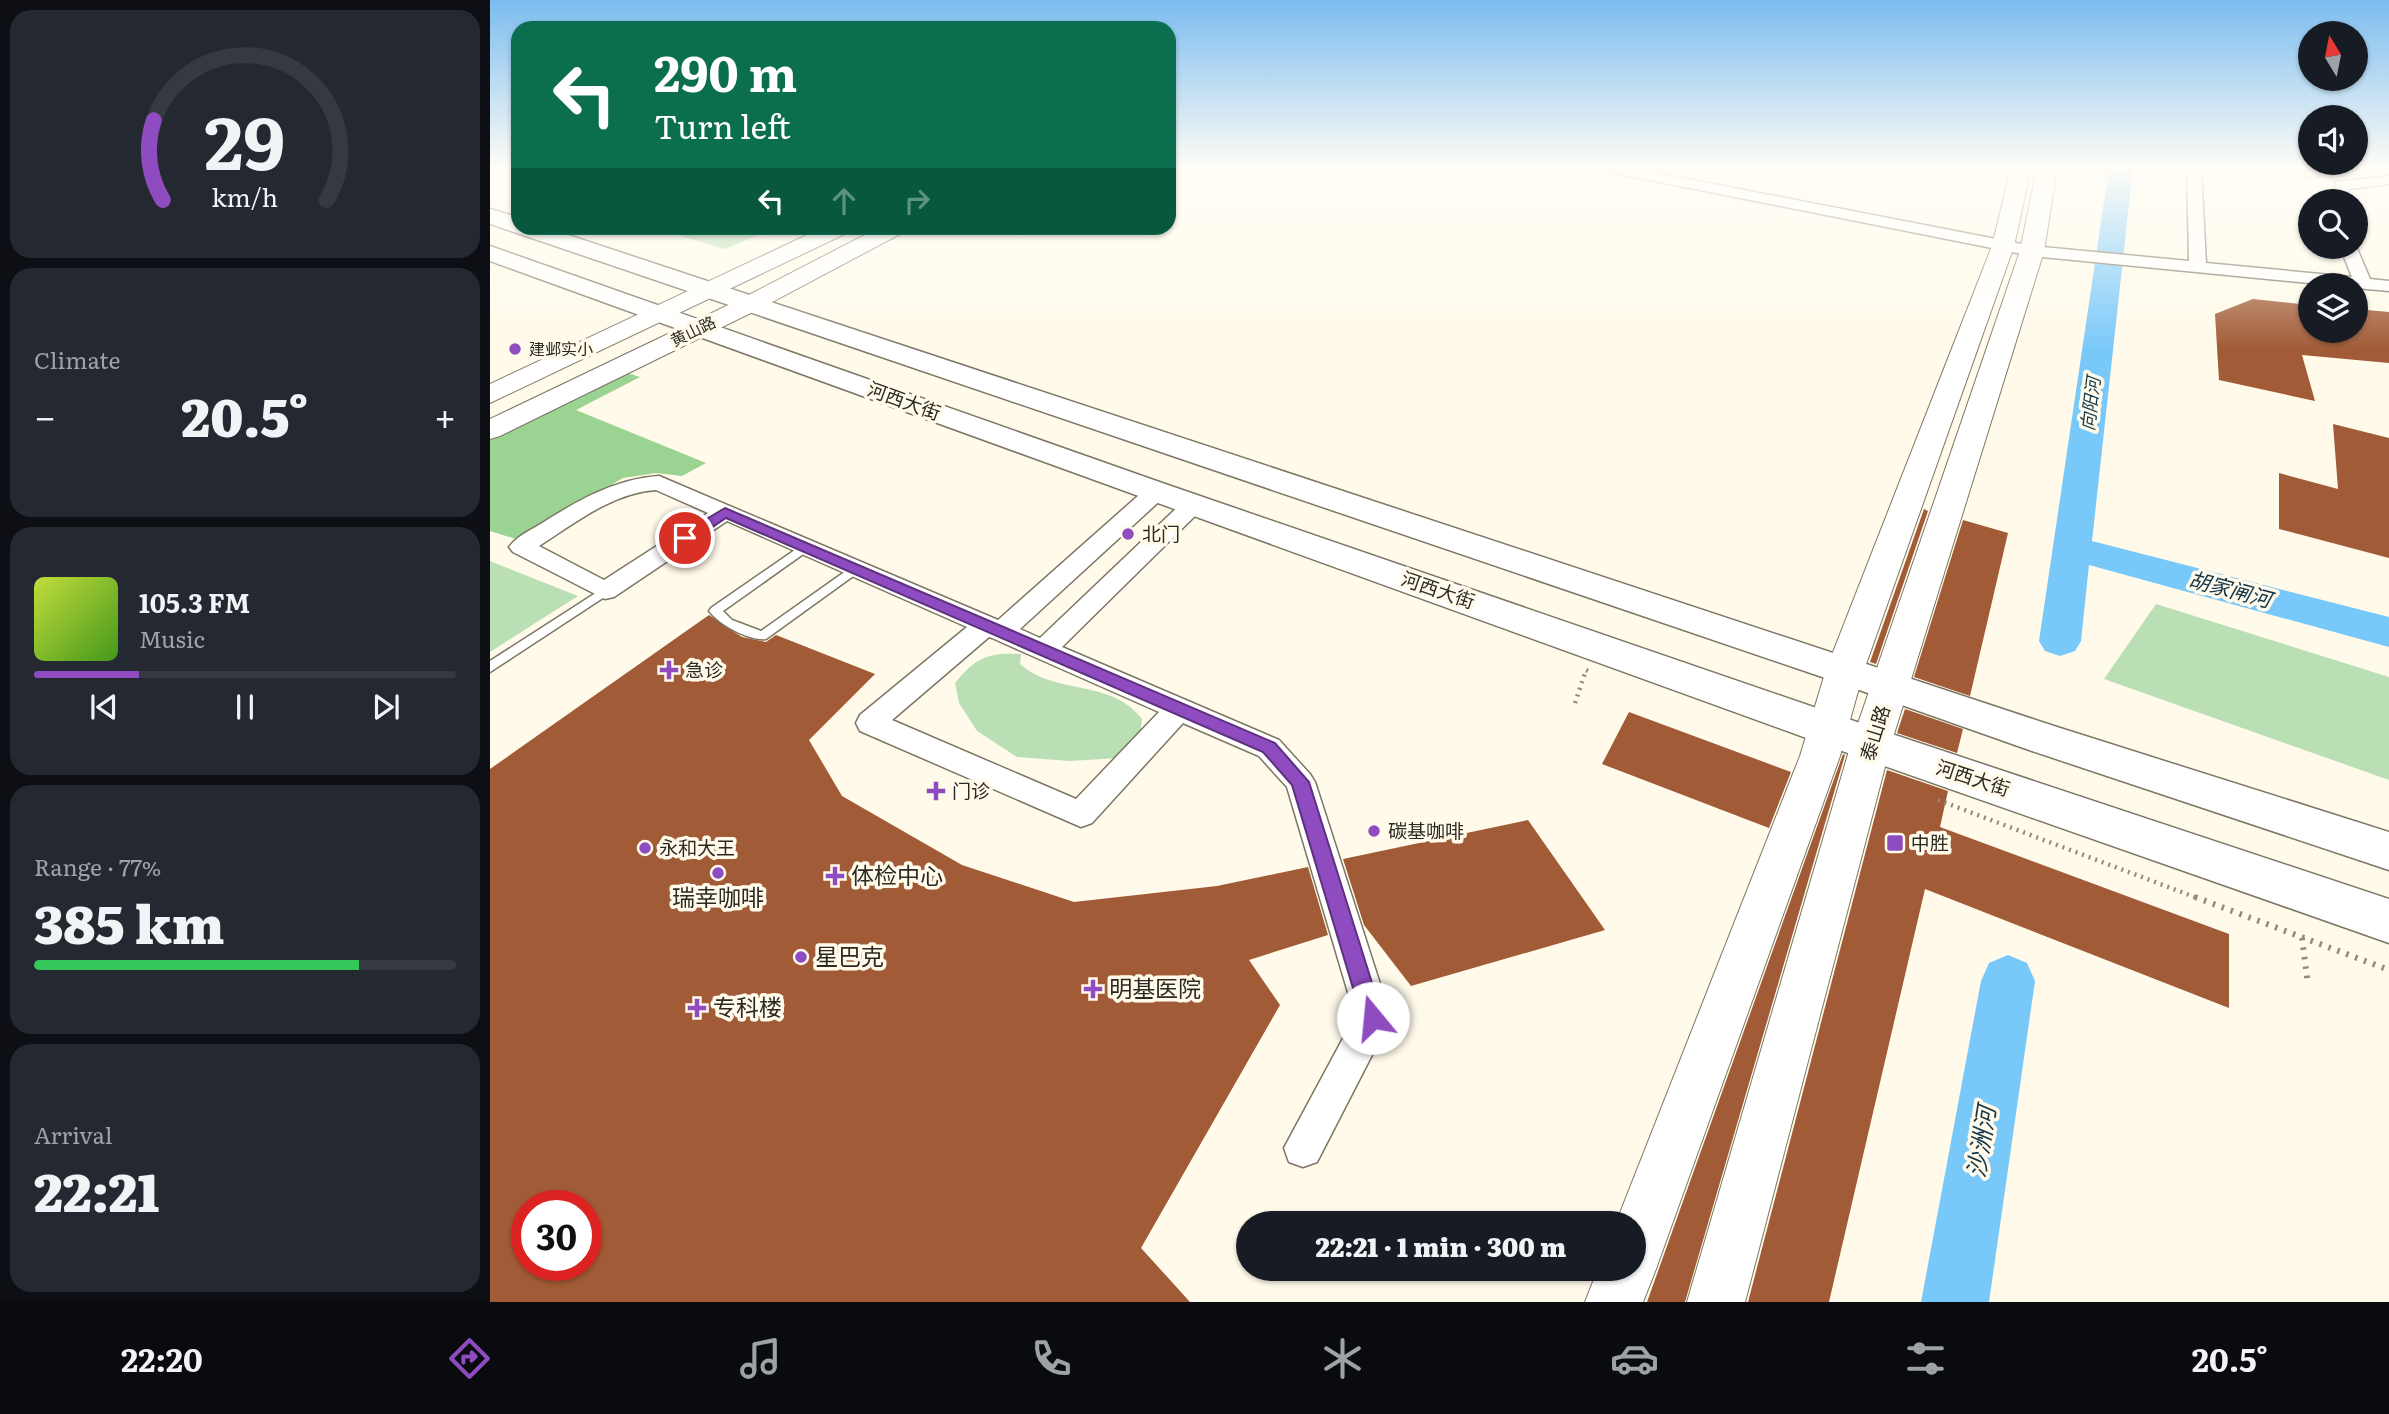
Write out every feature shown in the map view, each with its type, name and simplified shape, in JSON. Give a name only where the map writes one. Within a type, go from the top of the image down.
[{"type":"main road","points":[[546,235],[1846,670],[2047,740],[2389,851]]},
{"type":"main road","name":"河西大街","points":[[490,253],[1871,744],[2389,920]]},
{"type":"street","points":[[1915,229],[2017,249],[2298,278]]},
{"type":"street","name":"泰山路","points":[[1716,1302],[1871,744],[2017,249],[2018,229]]},
{"type":"street","name":"泰山路","points":[[1646,1218],[1829,727],[1846,670],[2024,229]]},
{"type":"street","points":[[2197,229],[2199,268]]},
{"type":"street","name":"黄山路","points":[[490,395],[824,235]]},
{"type":"street","name":"黄山路","points":[[490,430],[750,304],[881,235]]},
{"type":"street","points":[[2368,284],[2389,286]]},
{"type":"street","points":[[725,512],[606,591],[521,547],[583,509],[639,482],[659,483],[1269,748],[1300,782],[1373,1018],[1303,1148]]},
{"type":"street","points":[[1156,492],[994,629],[870,723],[1081,814],[1179,709]]},
{"type":"street","points":[[1043,650],[1193,505]]},
{"type":"street","points":[[1614,1302],[1622,1281]]},
{"type":"lane","points":[[805,547],[715,611],[728,623],[762,636],[857,569]]},
{"type":"lane","points":[[490,667],[606,591]]},
{"type":"path","points":[[1575,703],[1586,670],[1599,675]]},
{"type":"path","points":[[1933,798],[2389,970]]},
{"type":"path","points":[[2302,938],[2308,985]]},
{"type":"green space","points":[[678,235],[758,235],[725,249]]},
{"type":"green space","points":[[619,370],[640,377],[576,410],[706,463],[682,476],[656,473],[623,478],[516,539],[490,531],[490,431]]},
{"type":"green space","points":[[490,561],[578,596],[490,652]]},
{"type":"green space","points":[[2156,604],[2389,677],[2389,780],[2104,679]]},
{"type":"green space","points":[[1000,654],[1021,654],[1020,664],[1034,674],[1099,692],[1129,706],[1142,719],[1140,737],[1118,758],[1070,761],[1017,757],[977,731],[959,703],[955,683],[983,658]]},
{"type":"building","points":[[2253,299],[2298,304],[2298,343],[2368,343],[2368,310],[2389,312],[2389,363],[2302,355],[2315,401],[2219,380],[2215,314]]},
{"type":"building","points":[[2333,424],[2389,438],[2389,558],[2279,529],[2279,473],[2338,489]]},
{"type":"building","points":[[1924,509],[1928,511],[1876,664],[1870,662]]},
{"type":"building","points":[[1963,520],[2008,533],[1970,696],[1914,677]]},
{"type":"building","points":[[709,615],[742,637],[766,642],[776,635],[875,674],[809,740],[842,796],[962,865],[1074,902],[1217,886],[1308,867],[1328,935],[1249,960],[1280,1005],[1141,1248],[1190,1302],[490,1302],[490,769]]},
{"type":"building","points":[[1905,709],[1963,729],[1957,753],[1897,733]]},
{"type":"building","points":[[1629,712],[1791,772],[1769,828],[1602,764]]},
{"type":"building","points":[[1843,754],[1845,755],[1685,1302],[1647,1302]]},
{"type":"building","points":[[1887,770],[1948,791],[1940,827],[2229,934],[2229,1008],[1925,889],[1829,1302],[1748,1302]]},
{"type":"building","points":[[1528,820],[1605,930],[1411,986],[1364,925],[1343,859]]},
{"type":"waterway","name":"向阳河","points":[[2060,641],[2113,229]]},
{"type":"waterway","name":"胡家闸河","points":[[2072,548],[2389,632]]},
{"type":"waterway","name":"沙洲河","points":[[1955,1302],[2008,981]]},
{"type":"place","name":"建邺实小","points":[[515,349]]},
{"type":"place","name":"北门","points":[[1128,534]]},
{"type":"place","name":"急诊","points":[[669,670]]},
{"type":"place","name":"门诊","points":[[936,791]]},
{"type":"place","name":"碳基咖啡","points":[[1374,831]]},
{"type":"place","name":"中胜","points":[[1895,843]]},
{"type":"place","name":"永和大王","points":[[645,848]]},
{"type":"place","name":"瑞幸咖啡","points":[[718,873]]},
{"type":"place","name":"体检中心","points":[[835,876]]},
{"type":"place","name":"星巴克","points":[[801,957]]},
{"type":"place","name":"明基医院","points":[[1093,989]]},
{"type":"place","name":"专科楼","points":[[697,1008]]},
{"type":"route","points":[[685,538],[725,512],[1269,748],[1300,782],[1373,1018]]}]
